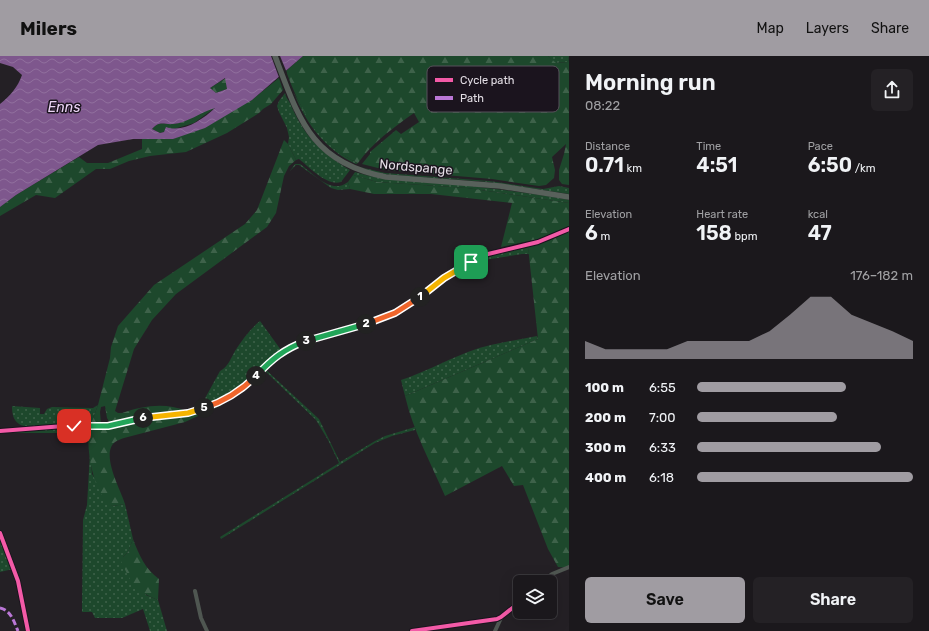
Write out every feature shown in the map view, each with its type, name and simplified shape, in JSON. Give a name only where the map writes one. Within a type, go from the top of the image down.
[{"type":"main road","name":"Nordspange","points":[[275,56],[289,94],[302,122],[327,152],[344,163],[362,171],[386,177],[500,186],[569,197]]},
{"type":"street","points":[[0,431],[64,426],[108,426],[145,418],[192,412],[212,406],[238,391],[277,356],[292,346],[385,318],[413,302],[444,278],[471,262],[488,254],[538,242],[569,229]]},
{"type":"street","points":[[0,533],[18,581],[28,631]]},
{"type":"street","points":[[551,575],[569,567]]},
{"type":"street","points":[[195,591],[202,622],[207,631]]},
{"type":"street","points":[[412,631],[486,622],[501,617],[513,608]]},
{"type":"street","points":[[495,631],[501,617]]},
{"type":"green space","points":[[303,56],[548,56],[556,63],[568,62],[569,57],[569,185],[562,184],[559,180],[559,170],[566,144],[552,157],[555,170],[554,178],[546,185],[539,186],[492,179],[386,170],[362,164],[370,152],[396,130],[401,134],[419,122],[414,113],[377,142],[358,163],[344,156],[332,147],[313,125],[298,99],[286,71]]},
{"type":"green space","points":[[548,56],[569,56],[568,62],[555,63]]},
{"type":"green space","points":[[226,78],[227,89],[216,93],[210,88]]},
{"type":"green space","points":[[279,78],[283,90],[271,104],[227,133],[186,152],[150,156],[129,161],[110,169],[96,169],[55,198],[36,195],[0,216],[0,207],[16,195],[79,157],[87,163],[108,163],[142,149],[142,139],[173,139],[252,100]]},
{"type":"green space","points":[[285,93],[295,115],[307,134],[330,157],[350,170],[341,182],[330,182],[313,171],[299,159],[296,160],[288,144],[289,137],[287,128],[277,106]]},
{"type":"green space","points":[[294,93],[320,134],[336,150],[358,163],[356,164],[345,158],[326,144],[311,125]]},
{"type":"green space","points":[[216,107],[194,123],[160,133],[152,129],[154,126],[159,124],[175,124],[182,122]]},
{"type":"green space","points":[[284,140],[288,144],[296,160],[289,166],[284,176],[276,213],[267,227],[176,294],[152,320],[134,349],[115,411],[122,413],[138,408],[162,406],[178,408],[186,411],[144,416],[110,423],[107,418],[105,406],[101,407],[101,424],[91,424],[98,405],[110,358],[111,347],[118,326],[154,285],[245,224],[257,210]]},
{"type":"green space","points":[[295,164],[300,164],[316,178],[299,165],[296,165],[290,171]]},
{"type":"green space","points":[[360,167],[385,173],[489,181],[543,189],[559,186],[569,188],[569,194],[489,182],[380,174]]},
{"type":"green space","points":[[355,172],[387,179],[440,183],[534,194],[569,200],[569,203],[467,188],[377,182],[353,175]]},
{"type":"green space","points":[[353,175],[377,182],[467,188],[569,203],[569,226],[539,239],[501,247],[512,203],[431,194],[374,194],[350,189],[348,182]]},
{"type":"green space","points":[[318,179],[329,185],[335,186],[348,182],[350,189],[338,190],[331,188]]},
{"type":"green space","points":[[569,232],[569,568],[558,567],[548,549],[523,485],[514,486],[502,466],[445,496],[417,434],[405,396],[538,339],[528,247],[548,241]]},
{"type":"green space","points":[[528,247],[529,254],[478,261],[495,255]]},
{"type":"green space","points":[[260,321],[281,350],[239,389],[223,399],[205,406],[203,402],[220,371],[227,365],[246,335]]},
{"type":"green space","points":[[537,336],[538,339],[405,396],[401,380],[455,357],[490,345]]},
{"type":"green space","points":[[265,369],[319,419],[340,462],[385,436],[415,427],[415,430],[392,436],[375,443],[221,539],[220,537],[339,463],[316,420],[264,370]]},
{"type":"green space","points":[[98,405],[91,424],[72,423],[23,426],[14,418],[12,409],[12,406],[40,408],[40,414],[44,414],[47,409],[52,407],[93,408]]},
{"type":"green space","points":[[222,405],[185,422],[124,438],[115,442],[111,448],[111,463],[125,504],[112,506],[105,500],[100,492],[92,471],[88,437],[89,428],[109,428],[151,419],[185,416],[203,412]]},
{"type":"green space","points":[[89,428],[89,435],[72,433],[0,433]]},
{"type":"green space","points":[[90,453],[92,474],[112,506],[125,504],[133,539],[128,552],[123,557],[146,595],[158,600],[167,631],[150,631],[143,609],[122,618],[95,618],[92,612],[82,612],[83,520],[87,505]]},
{"type":"green space","points":[[0,535],[13,569],[0,572]]},
{"type":"green space","points":[[133,539],[143,561],[150,571],[159,579],[158,600],[139,590],[131,581],[121,561],[128,552]]},
{"type":"water","name":"Enns","points":[[0,56],[303,56],[252,100],[205,128],[173,139],[133,139],[98,145],[16,195],[0,207],[0,104],[13,91],[22,75],[13,67],[0,63]],"holes":[[[225,78],[227,89],[216,93],[210,88]],[[215,108],[198,121],[186,127],[166,127],[164,132],[160,133],[152,129],[160,124],[184,122]]]},
{"type":"pier","points":[[271,56],[280,56],[287,73],[280,80]]},
{"type":"marked path","points":[[0,608],[7,611],[18,631]]},
{"type":"cycle path","points":[[0,431],[64,426],[108,426],[145,418],[188,413],[212,406],[238,391],[277,356],[292,346],[385,318],[413,302],[444,278],[471,262],[488,254],[538,242],[569,229]]},
{"type":"cycle path","points":[[0,533],[18,581],[28,631]]},
{"type":"cycle path","points":[[412,631],[497,619],[513,608]]},
{"type":"route","points":[[74,426],[101,427],[145,418],[188,413],[212,406],[226,399],[245,386],[269,362],[292,346],[385,318],[406,307],[454,271],[471,262]]}]
